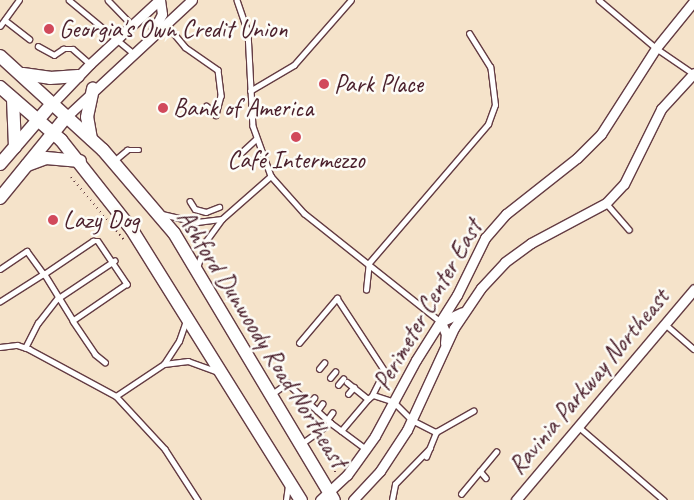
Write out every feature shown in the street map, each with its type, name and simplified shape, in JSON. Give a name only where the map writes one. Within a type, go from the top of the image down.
[{"type":"main road","name":"Ashford Dunwoody Road Northeast","points":[[0,56],[19,72],[51,105],[91,139],[114,162],[158,213],[197,268],[301,445],[328,497]]},
{"type":"main road","points":[[19,72],[31,77],[78,76]]},
{"type":"main road","name":"Ashford Dunwoody Road Northeast","points":[[0,87],[54,132],[80,161],[147,251],[301,500]]},
{"type":"main road","points":[[91,139],[87,117],[93,89]]},
{"type":"main road","points":[[13,98],[15,147]]},
{"type":"main road","points":[[0,164],[51,105]]},
{"type":"main road","points":[[0,198],[66,117]]},
{"type":"main road","points":[[27,165],[46,158],[80,161]]},
{"type":"street","points":[[51,105],[90,64],[160,0]]},
{"type":"street","points":[[144,44],[158,24],[162,14],[160,0]]},
{"type":"street","points":[[66,117],[93,89],[192,0]]},
{"type":"street","name":"Perimeter Center East","points":[[328,497],[367,449],[441,322],[479,248],[495,226],[593,142],[615,116],[656,48],[694,1]]},
{"type":"street","name":"Perimeter Center East","points":[[353,500],[380,471],[412,420],[464,311],[494,273],[518,252],[544,234],[586,217],[606,204],[624,184],[661,109],[694,73]]},
{"type":"street","name":"Ravinia Parkway Northeast","points":[[516,500],[694,289]]},
{"type":"street","points":[[444,350],[446,334],[441,322],[464,311]]},
{"type":"lane","points":[[0,26],[20,0]]},
{"type":"lane","points":[[69,0],[133,53]]},
{"type":"lane","points":[[108,0],[132,25]]},
{"type":"lane","points":[[237,0],[248,32],[250,91],[256,138],[271,176],[304,213],[441,322]]},
{"type":"lane","points":[[250,91],[294,65],[351,0]]},
{"type":"lane","points":[[599,0],[656,48],[694,73]]},
{"type":"lane","points":[[4,20],[29,38]]},
{"type":"lane","points":[[166,24],[185,47],[218,70],[222,96],[216,115],[206,106]]},
{"type":"lane","points":[[366,290],[369,263],[488,124],[495,105],[490,67],[469,34]]},
{"type":"lane","points":[[38,46],[54,55],[63,49],[72,49],[90,64]]},
{"type":"lane","points":[[242,152],[256,138]]},
{"type":"lane","points":[[114,162],[127,150],[139,150]]},
{"type":"lane","points":[[197,268],[206,241],[222,219],[271,176]]},
{"type":"lane","points":[[190,201],[195,209],[206,212],[219,207]]},
{"type":"lane","points":[[606,204],[629,230]]},
{"type":"lane","points":[[158,213],[197,222],[222,219]]},
{"type":"lane","points":[[0,302],[93,241],[102,244],[127,284],[73,321]]},
{"type":"lane","points":[[0,270],[27,252],[44,274],[57,299],[95,354],[105,362]]},
{"type":"lane","points":[[25,348],[38,323],[57,299],[114,261]]},
{"type":"lane","points":[[299,344],[337,298],[385,370],[374,396],[368,399],[341,431]]},
{"type":"lane","points":[[116,396],[164,364],[179,342],[187,315]]},
{"type":"lane","points":[[665,324],[694,350]]},
{"type":"lane","points":[[0,347],[25,348],[116,396],[165,449],[198,500]]},
{"type":"lane","points":[[164,364],[188,362],[221,373]]},
{"type":"lane","points":[[319,369],[324,363]]},
{"type":"lane","points":[[330,378],[335,372]]},
{"type":"lane","points":[[338,385],[345,380],[368,399]]},
{"type":"lane","points":[[271,395],[287,383],[329,422],[367,449]]},
{"type":"lane","points":[[348,394],[354,387]]},
{"type":"lane","points":[[298,394],[303,389]]},
{"type":"lane","points":[[374,396],[394,402],[412,420],[436,432]]},
{"type":"lane","points":[[309,404],[314,398]]},
{"type":"lane","points":[[316,411],[322,404]]},
{"type":"lane","points":[[426,457],[436,432],[473,411]]},
{"type":"lane","points":[[301,445],[329,422],[332,413]]},
{"type":"lane","points":[[578,426],[664,500]]},
{"type":"lane","points":[[392,500],[395,484],[430,448]]},
{"type":"lane","points":[[461,494],[496,452]]},
{"type":"lane","points":[[480,471],[486,478]]},
{"type":"lane","points":[[286,500],[289,480]]},
{"type":"path","points":[[71,177],[125,242]]},
{"type":"path","points":[[187,225],[201,241]]},
{"type":"place","name":"Georgia's Own Credit Union","points":[[49,29]]},
{"type":"place","name":"Park Place","points":[[324,84]]},
{"type":"place","name":"Bank of America","points":[[163,108]]},
{"type":"place","name":"Café Intermezzo","points":[[296,137]]},
{"type":"place","name":"Lazy Dog","points":[[53,220]]}]
